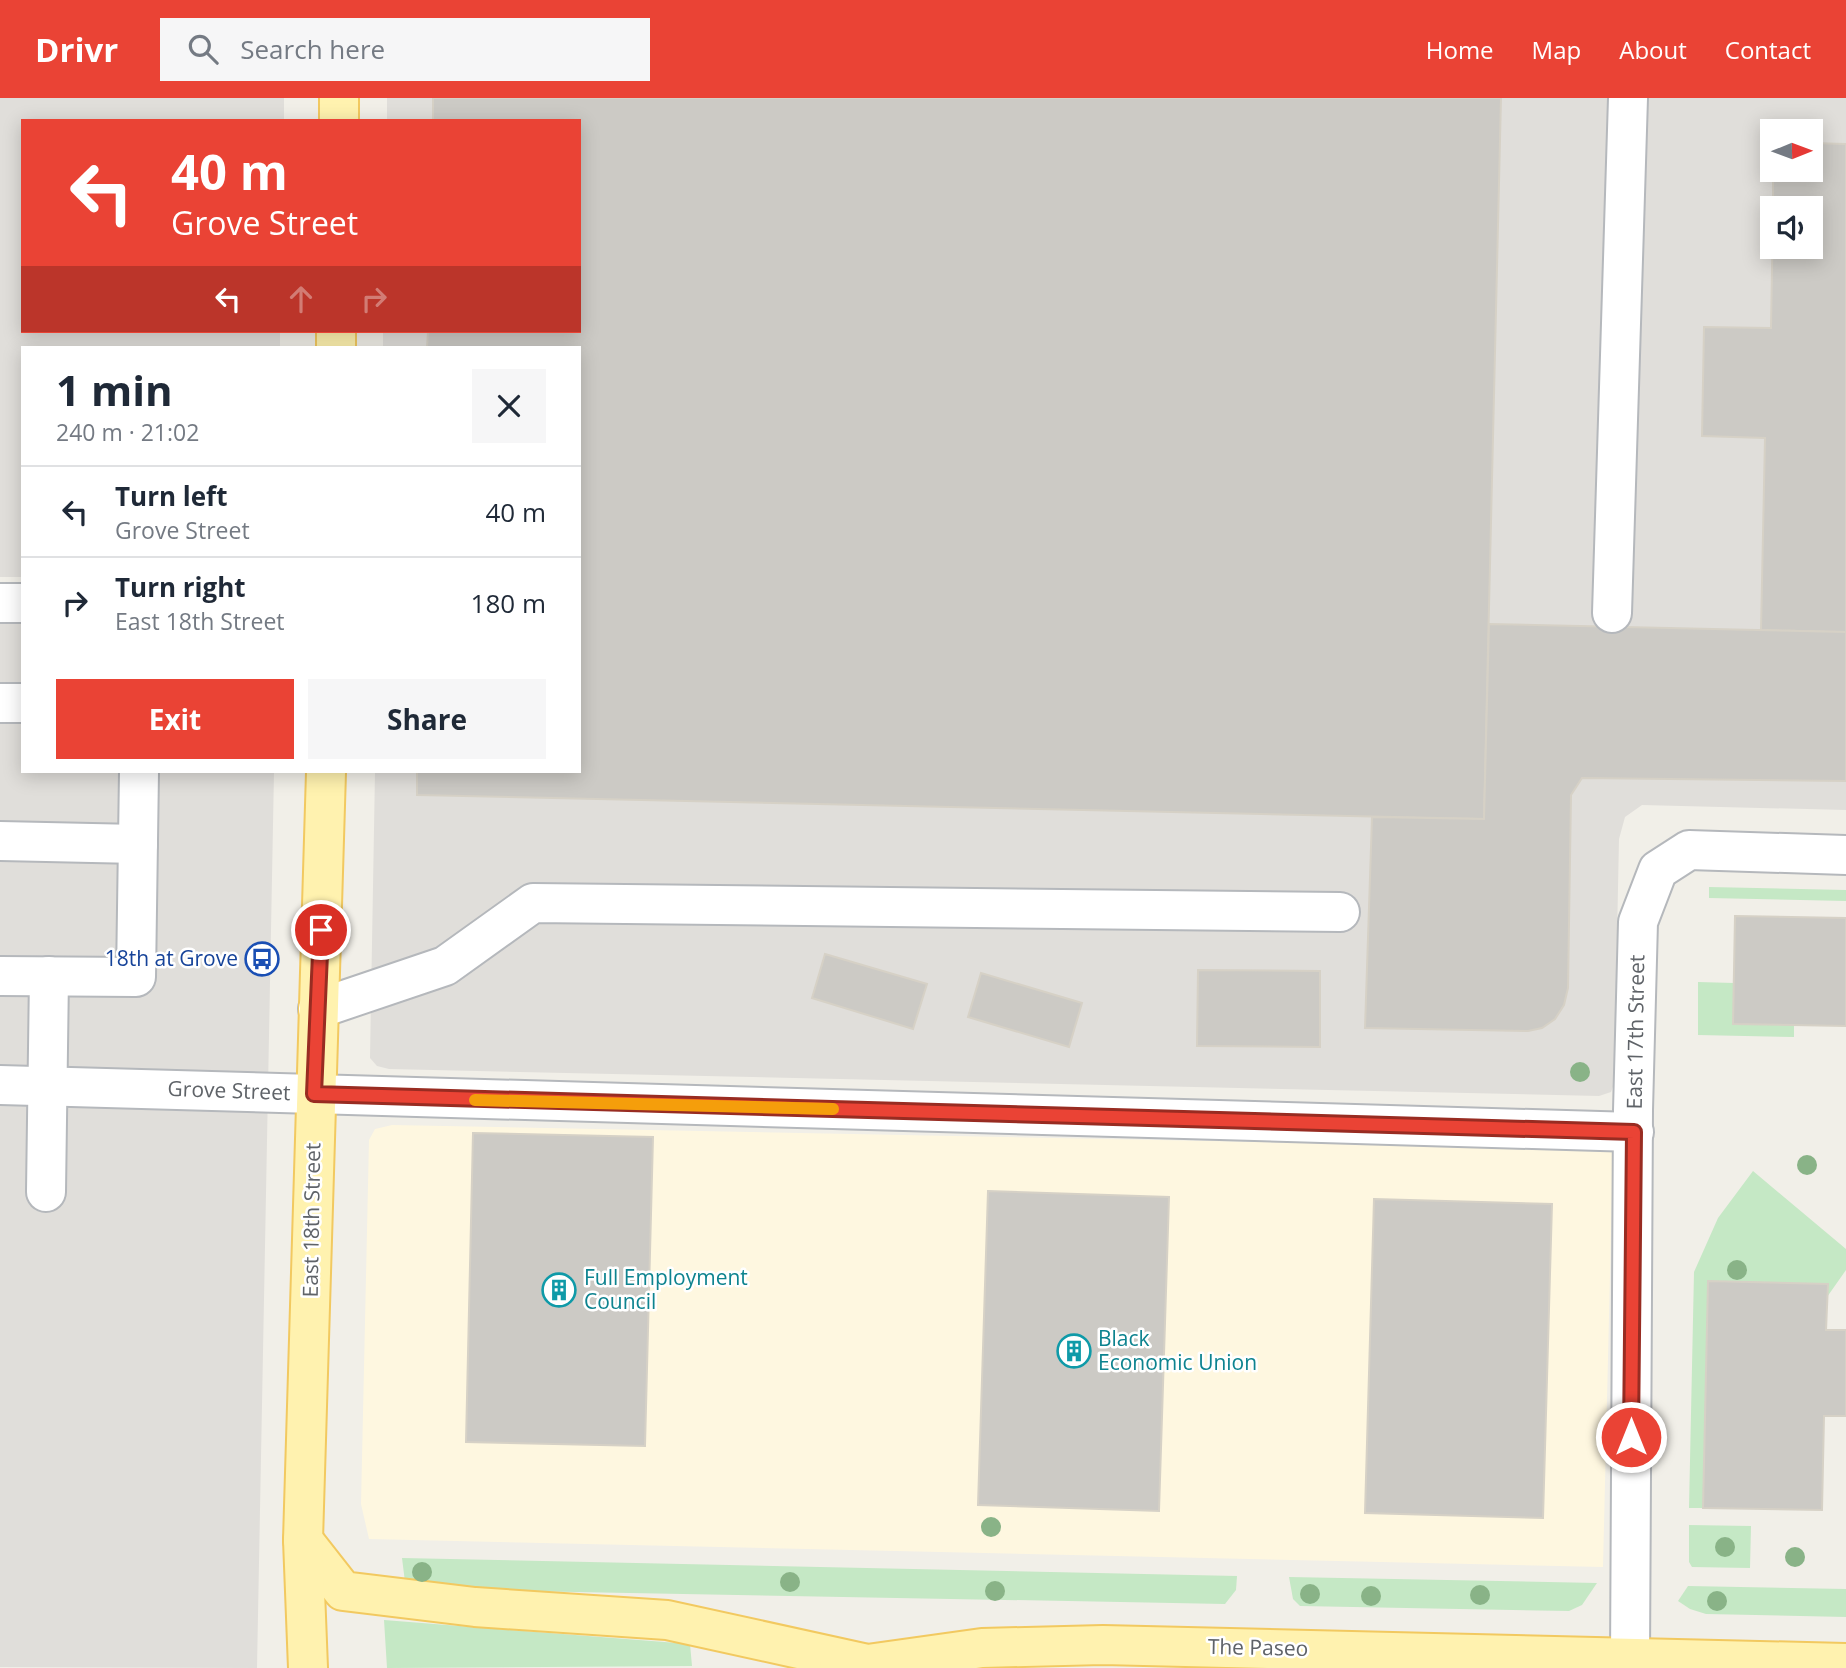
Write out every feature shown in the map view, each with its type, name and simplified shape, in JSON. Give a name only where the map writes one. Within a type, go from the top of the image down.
[{"type":"main road","points":[[339,119],[340,98]]},
{"type":"main road","name":"East 18th Street","points":[[308,1668],[303,1540],[314,1094],[326,773]]},
{"type":"main road","name":"The Paseo","points":[[303,1540],[342,1591],[475,1607],[667,1620],[851,1665],[1251,1647],[1846,1663]]},
{"type":"street","points":[[1612,613],[1628,98]]},
{"type":"street","points":[[0,603],[21,603]]},
{"type":"street","points":[[0,703],[21,703]]},
{"type":"street","points":[[0,975],[136,977],[139,773]]},
{"type":"street","points":[[0,841],[138,844]]},
{"type":"street","name":"East 17th Street","points":[[1630,1659],[1638,922],[1658,870],[1689,850],[1846,855]]},
{"type":"street","points":[[318,1009],[444,966],[533,903],[1340,912]]},
{"type":"street","points":[[46,1192],[49,976]]},
{"type":"street","name":"Grove Street","points":[[0,1084],[1634,1132]]},
{"type":"shaded area","points":[[0,98],[284,98],[284,119],[21,119],[21,333],[280,333],[280,346],[21,346],[21,577],[0,577]]},
{"type":"shaded area","points":[[387,98],[1846,98],[1846,810],[1642,805],[1625,817],[1619,839],[1614,1084],[1611,1092],[1599,1096],[389,1069],[377,1066],[370,1058],[375,773],[581,773],[581,346],[383,346],[383,333],[581,333],[581,119],[387,119]]},
{"type":"shaded area","points":[[0,615],[21,615],[21,773],[274,773],[257,1668],[0,1667]]},
{"type":"shaded area","points":[[392,1125],[1613,1149],[1603,1567],[369,1539],[361,1504],[369,1140],[375,1129]]},
{"type":"green space","points":[[1709,887],[1846,890],[1846,901],[1709,898]]},
{"type":"green space","points":[[1698,982],[1734,983],[1733,1024],[1794,1025],[1794,1037],[1698,1035]]},
{"type":"green space","points":[[1753,1171],[1846,1249],[1846,1270],[1827,1297],[1827,1284],[1708,1281],[1703,1508],[1689,1508],[1694,1272],[1718,1218]]},
{"type":"green space","points":[[1689,1525],[1751,1526],[1750,1568],[1692,1567],[1689,1562]]},
{"type":"green space","points":[[402,1558],[1237,1576],[1236,1590],[1225,1604],[418,1589],[405,1582]]},
{"type":"green space","points":[[1289,1577],[1597,1583],[1582,1605],[1569,1611],[1300,1606],[1293,1599]]},
{"type":"green space","points":[[1688,1586],[1846,1589],[1846,1617],[1706,1614],[1690,1609],[1678,1601]]},
{"type":"green space","points":[[384,1620],[690,1644],[692,1666],[387,1668]]},
{"type":"building","points":[[433,98],[1501,98],[1484,819],[417,795],[417,773],[581,773],[581,346],[427,346],[428,333],[581,333],[581,119],[433,119]]},
{"type":"building","points":[[1824,143],[1846,144],[1846,632],[1761,630],[1765,438],[1702,436],[1704,327],[1771,328],[1772,259],[1823,259],[1823,196],[1773,196],[1773,182],[1824,182]]},
{"type":"building","points":[[1489,624],[1846,632],[1846,781],[1582,778],[1571,795],[1568,988],[1564,1005],[1555,1019],[1542,1028],[1528,1031],[1365,1028],[1372,817],[1484,819]]},
{"type":"building","points":[[1735,916],[1846,918],[1846,1026],[1733,1024]]},
{"type":"building","points":[[825,954],[927,984],[913,1029],[812,998]]},
{"type":"building","points":[[1198,970],[1320,971],[1320,1047],[1197,1046]]},
{"type":"building","points":[[981,973],[1082,1003],[1069,1047],[968,1017]]},
{"type":"building","name":"Full Employment Council","points":[[473,1133],[653,1137],[645,1446],[466,1442]]},
{"type":"building","name":"Black Economic Union","points":[[988,1191],[1169,1197],[1159,1511],[978,1505]]},
{"type":"building","points":[[1374,1199],[1552,1204],[1543,1518],[1365,1513]]},
{"type":"building","points":[[1708,1281],[1828,1284],[1826,1330],[1846,1330],[1846,1416],[1824,1416],[1822,1510],[1703,1508]]},
{"type":"slow traffic","points":[[475,1100],[833,1109]]},
{"type":"place","name":"18th at Grove","points":[[262,959]]},
{"type":"place","name":"Full Employment Council","points":[[559,1290]]},
{"type":"place","name":"Black Economic Union","points":[[1074,1351]]},
{"type":"route","points":[[321,930],[314,1094],[1634,1132],[1631,1437]]}]
